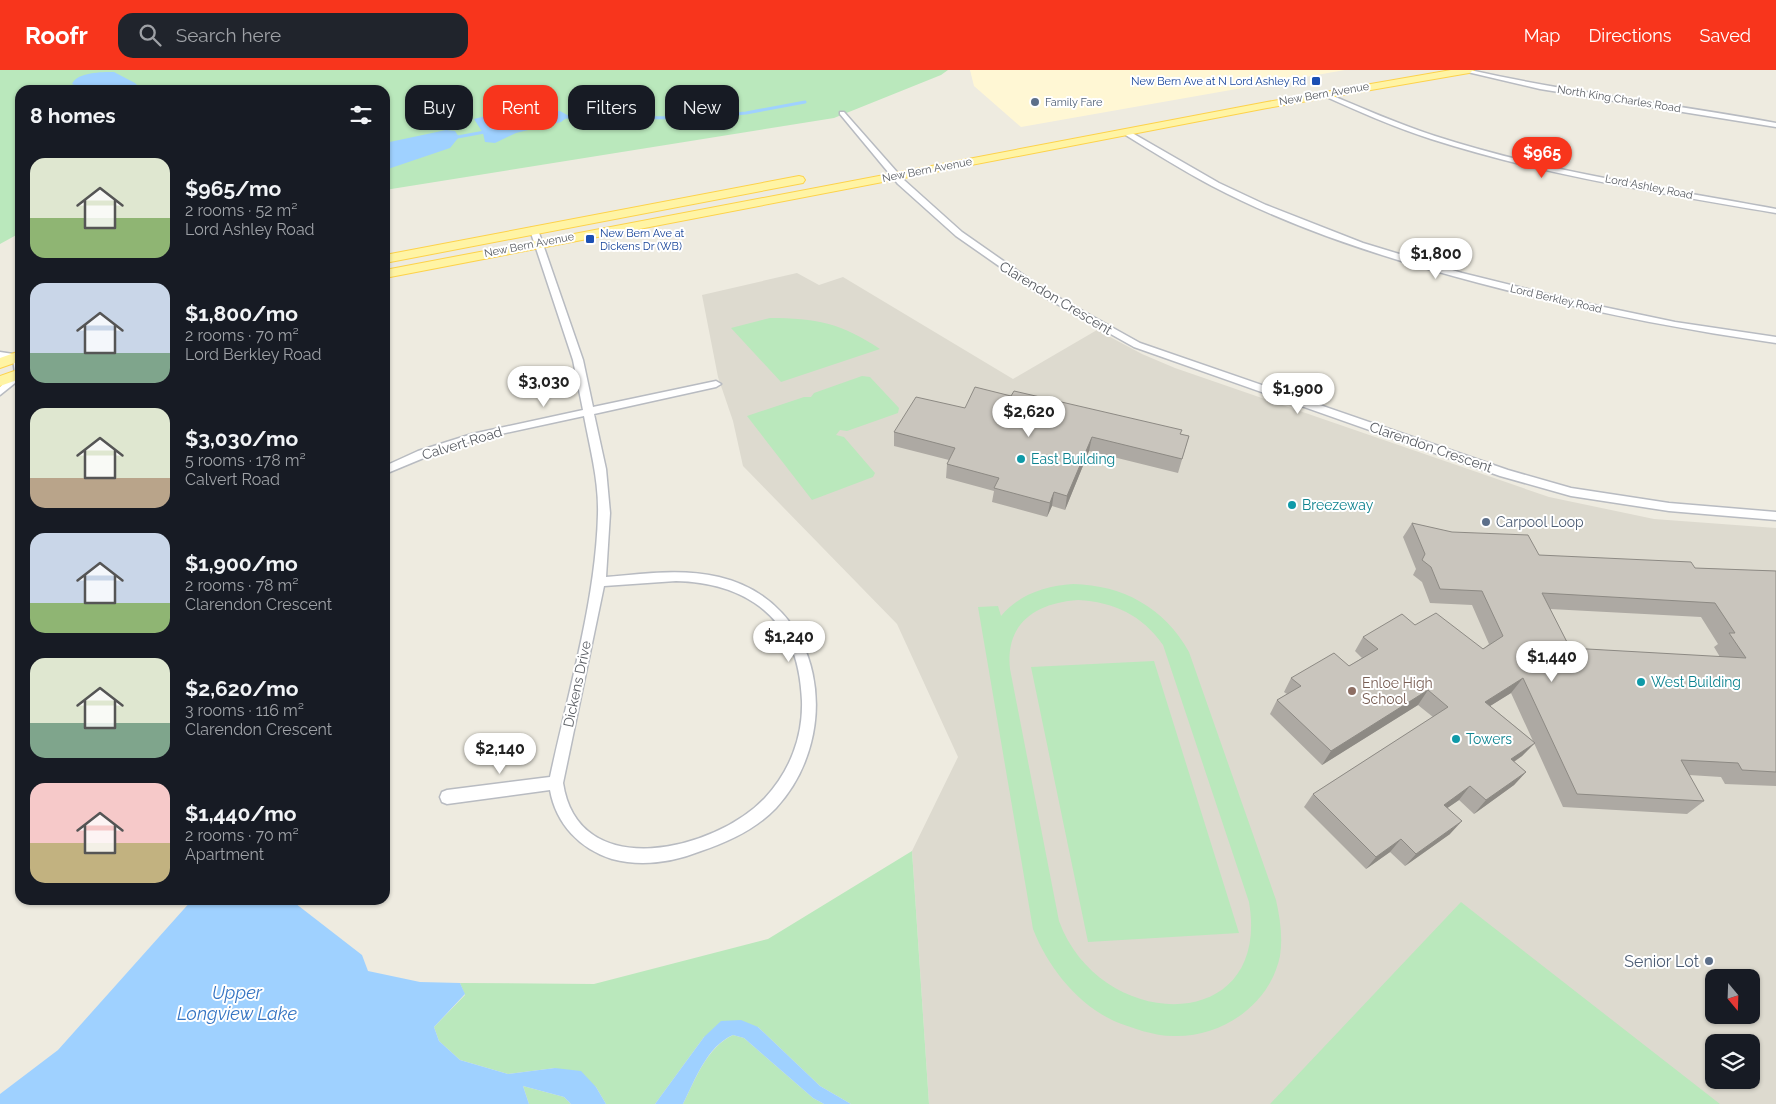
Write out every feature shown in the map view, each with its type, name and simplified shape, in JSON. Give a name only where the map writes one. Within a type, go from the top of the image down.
[{"type":"main road","name":"New Bern Avenue","points":[[390,273],[1324,94],[1469,70]]},
{"type":"main road","points":[[1324,94],[1321,91],[1322,88],[1363,77]]},
{"type":"main road","points":[[1237,111],[1305,93],[1307,91],[1304,86]]},
{"type":"main road","name":"New Bern Avenue","points":[[976,148],[1269,93]]},
{"type":"main road","points":[[1127,132],[1125,130],[1130,124],[1180,110]]},
{"type":"main road","points":[[1041,148],[1106,131],[1110,127],[1109,123]]},
{"type":"main road","name":"New Bern Avenue","points":[[879,166],[900,162]]},
{"type":"main road","name":"New Bern Avenue","points":[[390,258],[810,178]]},
{"type":"main road","points":[[0,363],[15,357]]},
{"type":"main road","points":[[0,381],[15,376]]},
{"type":"street","name":"North King Charles Road","points":[[1463,70],[1549,88],[1646,102],[1776,125]]},
{"type":"street","name":"Lord Ashley Road","points":[[1324,94],[1407,130],[1500,158],[1776,211]]},
{"type":"street","name":"Clarendon Crescent","points":[[842,113],[879,166],[895,176],[960,234],[1013,273],[1062,304],[1147,349],[1504,473],[1570,492],[1669,507],[1776,516]]},
{"type":"street","name":"Lord Berkley Road","points":[[1127,132],[1167,159],[1256,204],[1398,257],[1469,278],[1598,310],[1776,340]]},
{"type":"street","name":"Dickens Drive","points":[[534,230],[578,360],[600,470],[604,513],[599,582],[556,783],[560,804],[568,820],[578,833],[591,843],[610,852],[629,856],[658,856],[685,851],[717,840],[741,827],[764,810],[781,790],[794,770],[803,749],[808,724],[807,677],[801,652],[792,632],[767,604],[731,585],[702,578],[599,582]]},
{"type":"street","points":[[0,355],[15,356]]},
{"type":"street","points":[[0,392],[15,378]]},
{"type":"street","name":"Calvert Road","points":[[390,468],[457,441],[716,384]]},
{"type":"street","points":[[447,797],[556,783]]},
{"type":"shaded area","points":[[970,70],[1345,70],[1021,127],[974,86]]},
{"type":"shaded area","name":"Enloe High School","points":[[797,273],[819,285],[843,277],[1013,379],[1097,330],[1142,354],[1175,368],[1549,497],[1654,519],[1776,528],[1776,1104],[929,1104],[912,851],[958,757],[897,624],[743,466],[733,421],[718,377],[702,295]]},
{"type":"green space","points":[[0,70],[948,70],[941,75],[834,118],[390,189],[390,85],[15,85],[15,236],[0,244]]},
{"type":"green space","points":[[770,318],[801,319],[828,324],[853,333],[880,349],[781,382],[731,328]]},
{"type":"green space","points":[[862,376],[870,377],[899,408],[898,413],[847,431],[840,430],[836,435],[844,437],[875,473],[873,477],[812,500],[747,416],[804,397],[811,397],[814,393]]},
{"type":"green space","points":[[1073,584],[1091,585],[1125,594],[1155,611],[1179,636],[1189,652],[1276,900],[1281,942],[1280,956],[1274,974],[1266,989],[1241,1015],[1209,1031],[1191,1035],[1158,1035],[1114,1021],[1100,1013],[1076,994],[1055,970],[1033,929],[978,607],[998,606],[1001,616],[1016,602],[1034,592]],"holes":[[[1091,601],[1115,607],[1136,618],[1163,645],[1249,902],[1249,946],[1235,978],[1210,997],[1178,1004],[1143,1000],[1109,984],[1080,958],[1059,921],[1010,669],[1010,653],[1018,628],[1026,618],[1037,611],[1063,602]]]},
{"type":"green space","points":[[1154,661],[1239,933],[1088,942],[1031,667]]},
{"type":"green space","points":[[912,851],[929,1104],[851,1104],[820,1086],[758,1027],[704,1037],[655,1104],[606,1104],[596,1087],[555,1068],[508,1074],[460,1060],[439,1041],[434,1027],[465,995],[460,983],[594,984],[768,939]]},
{"type":"green space","points":[[1461,902],[1489,924],[1720,1104],[1270,1104]]},
{"type":"green space","points":[[733,1035],[744,1038],[813,1098],[824,1104],[683,1104],[697,1075],[709,1056],[724,1040]]},
{"type":"green space","points":[[523,1086],[564,1097],[571,1104],[529,1104]]},
{"type":"water","points":[[114,72],[137,85],[72,84],[79,77]]},
{"type":"water","points":[[558,111],[568,115],[558,123]]},
{"type":"water","points":[[483,117],[483,130],[528,130],[516,133],[495,143],[485,142],[483,133],[474,119]]},
{"type":"water","points":[[446,130],[455,131],[459,137],[450,148],[390,168],[390,142]]},
{"type":"water","name":"Upper Longview Lake","points":[[188,905],[297,905],[362,955],[368,971],[420,982],[460,983],[465,994],[434,1027],[439,1041],[460,1060],[508,1074],[555,1068],[581,1071],[596,1087],[606,1104],[571,1104],[564,1097],[523,1086],[529,1104],[0,1104],[0,1094],[58,1050]]},
{"type":"water","points":[[741,1020],[758,1027],[820,1086],[851,1104],[824,1104],[813,1098],[744,1038],[733,1035],[724,1040],[709,1055],[683,1104],[655,1104],[704,1037],[721,1021]]},
{"type":"building","name":"East Building","points":[[975,387],[1011,396],[1014,391],[1182,430],[1180,434],[1189,436],[1182,459],[1092,437],[1067,496],[1054,492],[1050,503],[994,488],[999,478],[947,464],[955,448],[894,432],[916,397],[965,408]]},
{"type":"building","points":[[1412,523],[1452,532],[1528,535],[1539,555],[1691,562],[1695,568],[1776,571],[1776,772],[1742,770],[1738,763],[1681,760],[1704,801],[1577,794],[1523,678],[1485,702],[1535,743],[1511,759],[1526,772],[1486,800],[1470,786],[1444,805],[1462,821],[1416,854],[1401,839],[1376,857],[1313,794],[1448,707],[1428,690],[1331,751],[1277,700],[1301,686],[1291,678],[1334,653],[1349,666],[1378,649],[1363,637],[1402,614],[1415,625],[1436,613],[1483,649],[1503,636],[1482,591],[1440,589],[1431,567],[1422,560],[1425,554]],"holes":[[[1542,593],[1715,603],[1735,633],[1729,633],[1746,658],[1570,648]]]},
{"type":"waterway","points":[[564,117],[691,118],[746,113],[805,102]]},
{"type":"waterway","points":[[452,138],[490,131]]},
{"type":"place","name":"New Bern Ave at N Lord Ashley Rd","points":[[1316,81]]},
{"type":"place","name":"Family Fare","points":[[1035,102]]},
{"type":"place","name":"New Bern Ave at Dickens Dr (WB)","points":[[590,239]]},
{"type":"place","name":"East Building","points":[[1021,459]]},
{"type":"place","name":"Breezeway","points":[[1292,505]]},
{"type":"place","name":"Carpool Loop","points":[[1486,522]]},
{"type":"place","name":"West Building","points":[[1641,682]]},
{"type":"place","name":"Enloe High School","points":[[1352,691]]},
{"type":"place","name":"Towers","points":[[1456,739]]},
{"type":"place","name":"Senior Lot","points":[[1709,961]]}]
